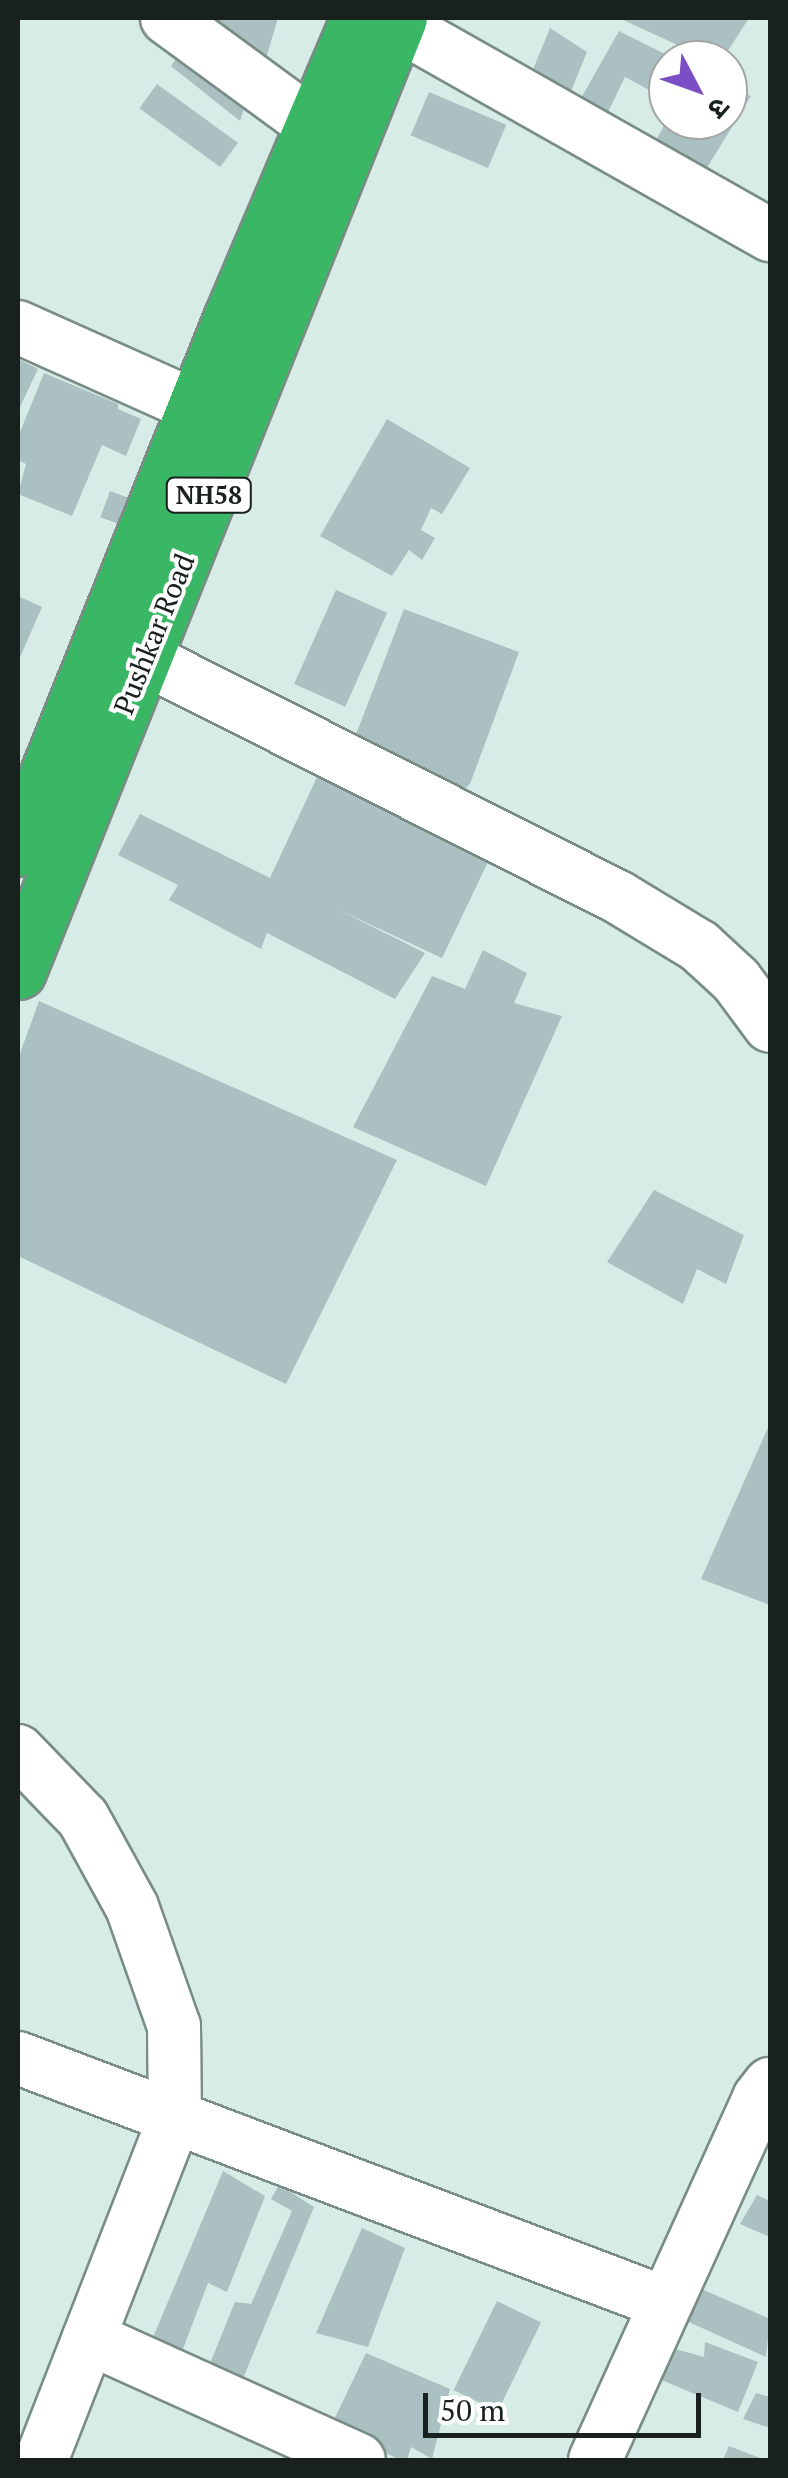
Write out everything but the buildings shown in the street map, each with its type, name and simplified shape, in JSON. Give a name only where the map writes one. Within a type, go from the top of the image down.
[{"type":"highway","name":"Pushkar Road","points":[[18,971],[124,648],[197,407],[312,124],[385,19]]},
{"type":"highway","name":"Pushkar Road","points":[[18,848],[30,778],[124,648],[385,19]]},
{"type":"street","points":[[168,18],[312,124]]},
{"type":"street","points":[[385,19],[770,234]]},
{"type":"street","points":[[18,327],[197,407]]},
{"type":"street","points":[[124,648],[618,897],[699,946],[736,980],[770,1026]]},
{"type":"street","points":[[18,1751],[83,1818],[132,1907],[174,2026],[175,2118],[41,2460]]},
{"type":"street","points":[[18,2058],[665,2303]]},
{"type":"street","points":[[596,2460],[759,2098],[770,2084]]},
{"type":"street","points":[[88,2338],[359,2460]]}]
